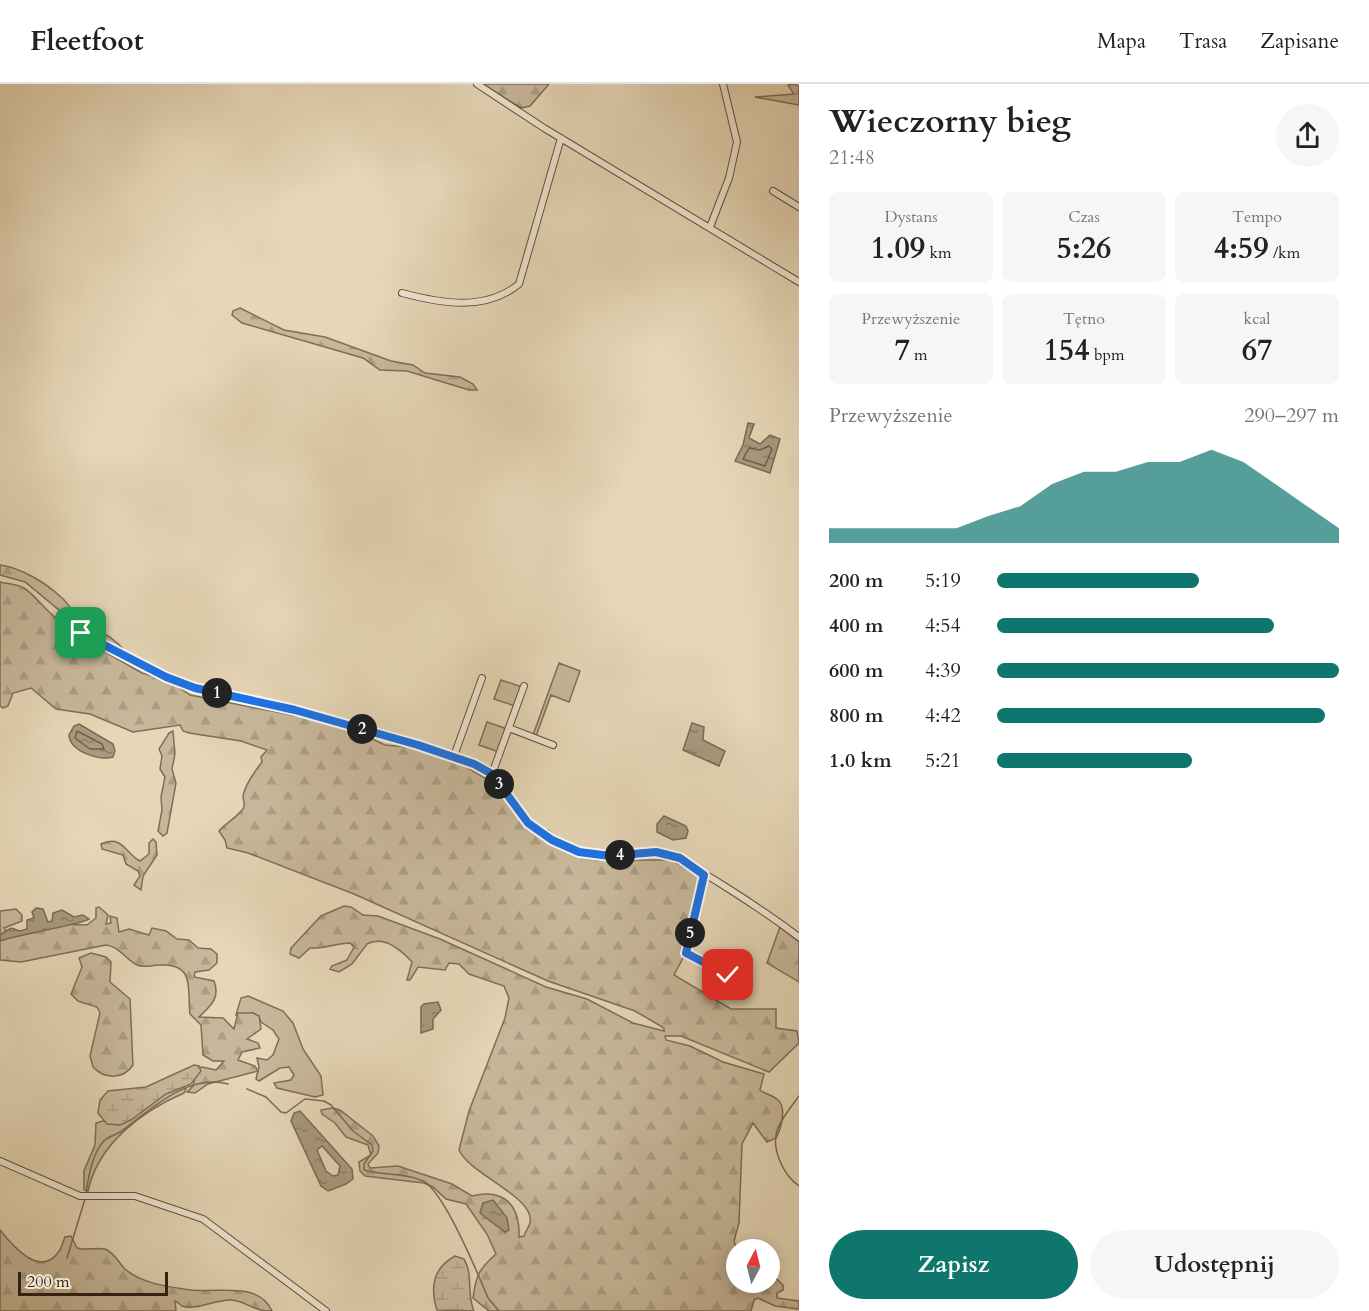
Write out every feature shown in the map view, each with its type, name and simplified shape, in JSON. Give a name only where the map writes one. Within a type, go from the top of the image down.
[{"type":"street","points":[[477,84],[561,138],[799,282]]},
{"type":"street","points":[[710,227],[730,172],[737,142],[723,84]]},
{"type":"street","points":[[402,293],[447,302],[471,303],[502,294],[519,284],[561,138]]},
{"type":"street","points":[[774,191],[799,207]]},
{"type":"street","points":[[81,633],[166,677],[195,688],[295,710],[454,756],[492,774],[528,823],[552,840],[579,852],[610,856],[656,852],[680,858],[777,920],[799,937]]},
{"type":"street","points":[[454,756],[482,678]]},
{"type":"street","points":[[492,774],[524,686]]},
{"type":"street","points":[[509,728],[553,745]]},
{"type":"street","points":[[704,875],[686,953],[728,975]]},
{"type":"street","points":[[0,1161],[80,1196],[135,1196],[203,1219],[326,1311]]},
{"type":"green space","points":[[483,84],[549,84],[530,106],[521,108]]},
{"type":"green space","points":[[788,85],[799,86],[799,105],[755,97],[794,94]]},
{"type":"green space","points":[[240,308],[284,330],[325,337],[391,361],[413,365],[425,373],[460,377],[473,384],[477,390],[469,390],[407,371],[380,370],[363,358],[242,323],[232,315],[233,311]]},
{"type":"green space","points":[[0,565],[17,569],[41,582],[56,592],[82,620],[112,639],[123,649],[80,630],[80,637],[142,673],[170,681],[190,695],[343,725],[385,745],[419,748],[456,761],[495,784],[531,828],[548,830],[559,840],[559,846],[572,854],[596,860],[672,860],[699,877],[685,935],[683,958],[674,975],[731,1009],[776,1009],[776,1028],[797,1031],[799,1043],[769,1072],[681,1036],[665,1036],[666,1040],[690,1046],[723,1062],[764,1074],[760,1090],[776,1098],[781,1104],[782,1119],[776,1138],[767,1142],[753,1123],[742,1144],[739,1223],[735,1239],[726,1239],[726,1293],[777,1293],[777,1298],[799,1301],[799,1309],[775,1306],[758,1298],[754,1300],[751,1311],[489,1311],[473,1298],[479,1273],[496,1254],[487,1234],[466,1204],[446,1199],[433,1187],[424,1183],[365,1176],[360,1171],[359,1162],[371,1155],[368,1145],[346,1137],[335,1123],[322,1114],[321,1110],[332,1108],[340,1110],[373,1136],[379,1146],[378,1153],[368,1164],[370,1168],[398,1166],[452,1184],[472,1196],[484,1194],[502,1197],[513,1208],[517,1216],[519,1237],[524,1236],[530,1223],[529,1213],[523,1204],[465,1159],[459,1150],[469,1111],[505,1018],[509,998],[504,986],[469,974],[459,964],[449,963],[445,970],[418,967],[410,980],[407,980],[412,962],[392,945],[380,941],[367,944],[352,964],[339,972],[330,969],[347,960],[354,947],[350,943],[310,948],[299,958],[290,954],[291,948],[321,916],[344,906],[351,907],[363,915],[378,916],[440,939],[546,987],[587,999],[633,1023],[664,1031],[664,1028],[635,1011],[548,981],[354,894],[248,853],[227,848],[219,831],[243,809],[246,787],[267,750],[241,741],[189,733],[183,731],[180,725],[133,732],[90,714],[56,709],[31,688],[13,693],[8,706],[3,708],[0,706],[0,582],[24,588],[63,623],[70,626],[77,625],[25,582],[0,575]]},
{"type":"green space","points":[[559,663],[580,671],[569,702],[551,695],[536,736],[533,735]]},
{"type":"green space","points":[[501,680],[522,687],[515,706],[494,699]]},
{"type":"green space","points":[[487,722],[507,729],[499,752],[479,745]]},
{"type":"green space","points":[[173,731],[175,754],[172,769],[176,783],[167,833],[163,836],[158,831],[165,777],[160,769],[162,756],[159,749],[169,733]]},
{"type":"green space","points":[[153,839],[156,842],[157,855],[143,876],[141,890],[134,885],[140,876],[138,871],[126,864],[123,855],[102,849],[101,844],[114,841],[119,843],[140,861],[149,854],[149,843]]},
{"type":"green space","points":[[99,907],[108,915],[106,924],[111,923],[110,916],[117,918],[119,932],[129,929],[149,935],[152,928],[166,931],[177,939],[189,940],[198,948],[211,949],[217,954],[217,963],[209,970],[195,972],[194,977],[214,981],[216,987],[213,1002],[199,1017],[223,1018],[234,1029],[238,1013],[253,1013],[259,1016],[261,1029],[247,1039],[258,1043],[260,1048],[242,1052],[238,1060],[255,1066],[258,1071],[208,1084],[195,1093],[187,1092],[193,1086],[197,1069],[202,1067],[216,1070],[224,1061],[213,1061],[203,1055],[201,1025],[190,1014],[189,987],[185,973],[179,968],[160,965],[140,966],[115,948],[106,945],[21,962],[0,960],[0,911],[16,909],[22,915],[22,921],[4,928],[11,934],[58,924],[87,925],[96,918],[96,908]]},
{"type":"green space","points":[[780,927],[799,942],[799,982],[767,963]]},
{"type":"green space","points":[[91,953],[106,957],[111,962],[110,982],[130,999],[133,1065],[120,1075],[109,1076],[93,1067],[90,1056],[100,1013],[97,1007],[78,1001],[71,994],[82,967],[79,958]]},
{"type":"green space","points":[[248,996],[283,1011],[293,1023],[303,1049],[321,1076],[323,1095],[315,1097],[277,1088],[274,1083],[291,1080],[294,1075],[289,1067],[280,1068],[259,1081],[256,1079],[259,1067],[257,1058],[267,1060],[273,1055],[279,1039],[273,1030],[261,1022],[259,1016],[253,1013],[236,1015],[241,998]]},
{"type":"green space","points":[[194,1065],[199,1066],[201,1071],[191,1084],[166,1094],[131,1120],[120,1125],[107,1124],[98,1113],[100,1100],[108,1091],[146,1087]]},
{"type":"green space","points":[[183,1087],[186,1089],[184,1093],[153,1109],[124,1131],[101,1158],[88,1191],[84,1190],[84,1171],[95,1145],[96,1123],[113,1118],[166,1091]]},
{"type":"green space","points":[[0,1230],[20,1251],[36,1261],[44,1262],[52,1258],[60,1250],[65,1237],[71,1236],[77,1248],[105,1249],[114,1255],[125,1269],[148,1281],[191,1290],[248,1292],[258,1295],[272,1311],[231,1300],[193,1307],[182,1306],[175,1301],[176,1311],[0,1311]]},
{"type":"green space","points":[[455,1256],[464,1259],[467,1265],[470,1298],[474,1311],[437,1310],[434,1294],[435,1279],[442,1266]]},
{"type":"water","points":[[748,423],[754,424],[749,438],[760,444],[770,435],[780,439],[770,473],[735,461],[743,445]]},
{"type":"water","points":[[692,723],[704,727],[703,740],[725,751],[719,766],[683,750]]},
{"type":"water","points":[[79,724],[113,744],[115,751],[113,757],[101,758],[86,754],[74,746],[69,735],[74,726]]},
{"type":"water","points":[[664,816],[686,826],[688,831],[686,838],[673,840],[657,832],[657,824]]},
{"type":"water","points":[[36,908],[43,909],[48,922],[52,921],[53,913],[62,910],[74,917],[83,915],[89,919],[0,941],[0,935],[11,928],[20,931],[27,929],[27,920],[34,918],[32,912]]},
{"type":"water","points":[[438,1002],[441,1010],[433,1019],[433,1029],[421,1033],[421,1007],[424,1004]]},
{"type":"water","points":[[300,1111],[352,1169],[353,1179],[328,1191],[321,1186],[291,1121],[294,1113]],"holes":[[[322,1146],[340,1166],[338,1175],[333,1176],[326,1171],[317,1150]]]},
{"type":"water","points":[[493,1200],[507,1218],[509,1230],[505,1232],[480,1213],[483,1203]]},
{"type":"waterway","points":[[86,1194],[93,1160],[105,1140],[121,1132],[159,1103],[185,1088],[199,1083],[228,1084]]},
{"type":"waterway","points":[[247,1089],[266,1097],[281,1112],[286,1113],[305,1099],[324,1101],[331,1105],[353,1131],[372,1145],[373,1151],[364,1164],[364,1170],[416,1178],[431,1188],[441,1200],[460,1234],[488,1298],[499,1311]]},
{"type":"waterway","points":[[799,1096],[785,1115],[776,1135],[777,1152],[783,1168],[799,1186]]},
{"type":"waterway","points":[[67,1258],[85,1199]]},
{"type":"route","points":[[81,633],[166,677],[195,688],[295,710],[418,745],[474,764],[492,774],[528,823],[552,840],[579,852],[610,856],[656,852],[680,858],[704,875],[686,953],[728,975]]}]
